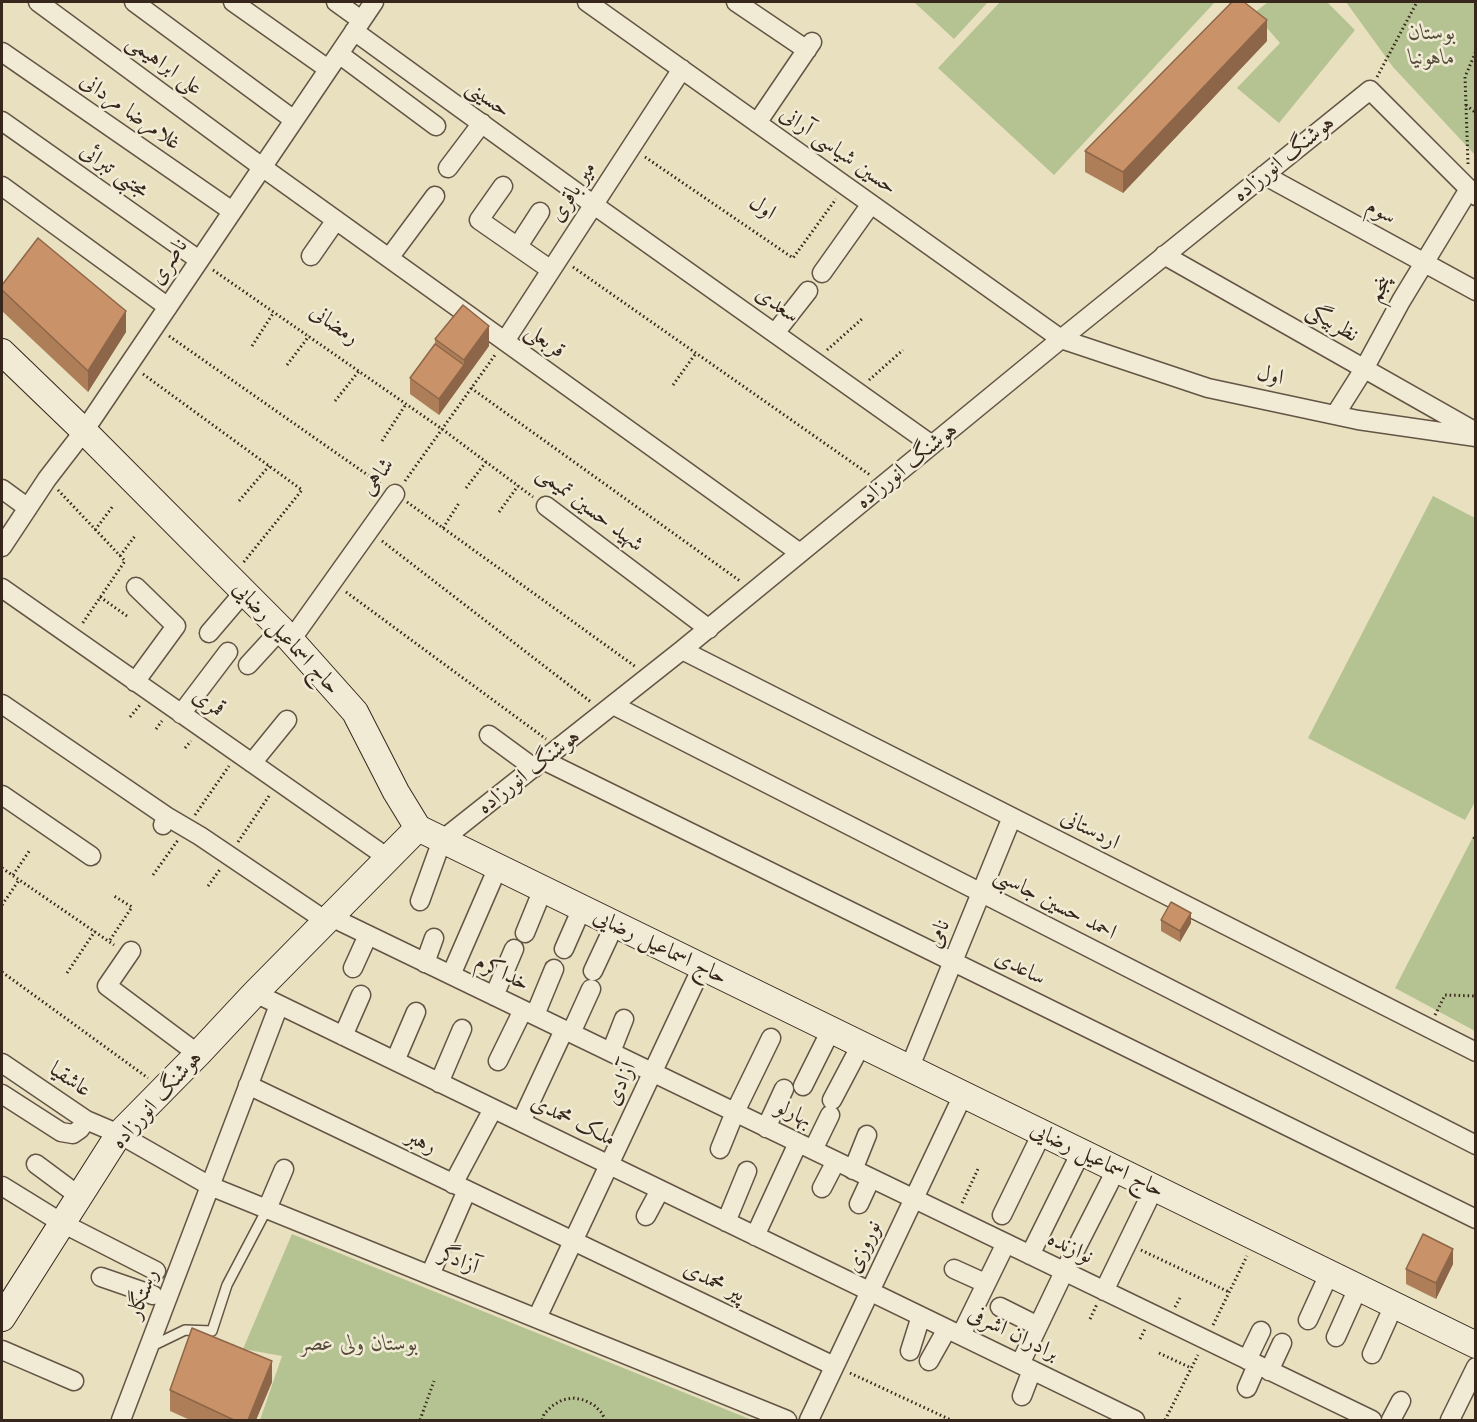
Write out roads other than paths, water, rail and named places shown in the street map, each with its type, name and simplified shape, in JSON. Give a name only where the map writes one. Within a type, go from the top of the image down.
[{"type":"main road","name":"حاج اسماعیل رضایی","points":[[4,359],[84,431],[286,635],[355,712],[396,792],[418,828],[1476,1345]]},
{"type":"main road","name":"هوشنگ انورزاده","points":[[5,1304],[62,1223],[119,1134],[418,828]]},
{"type":"street","name":"علی ابراهیمی","points":[[38,2],[262,167]]},
{"type":"street","points":[[134,2],[294,120]]},
{"type":"street","points":[[233,2],[328,69]]},
{"type":"street","name":"حسینی","points":[[336,2],[358,26],[482,123],[594,205]]},
{"type":"street","name":"ناصری","points":[[2,547],[47,479],[84,431],[294,120],[315,95],[328,69],[374,2]]},
{"type":"street","name":"حسین شیاسی آرانی","points":[[587,2],[1061,339]]},
{"type":"street","points":[[736,2],[809,46],[758,123]]},
{"type":"street","name":"غلامرضا مردانی","points":[[2,52],[232,211]]},
{"type":"street","points":[[339,54],[436,126]]},
{"type":"street","name":"میر باقری","points":[[505,341],[682,69]]},
{"type":"street","name":"هوشنگ انورزاده","points":[[442,840],[709,629],[932,444],[1370,90],[1472,192]]},
{"type":"street","name":"مجتبی تبرائی","points":[[2,121],[200,260]]},
{"type":"street","points":[[448,168],[482,123]]},
{"type":"street","name":"قربعلی","points":[[262,167],[800,553]]},
{"type":"street","name":"سوم","points":[[1264,175],[1476,291]]},
{"type":"street","points":[[2,186],[168,307]]},
{"type":"street","points":[[503,186],[479,220],[518,246],[555,264]]},
{"type":"street","name":"پنجم","points":[[1335,415],[1424,263],[1472,192]]},
{"type":"street","points":[[389,258],[435,196]]},
{"type":"street","points":[[822,273],[871,204]]},
{"type":"street","name":"سعدی","points":[[594,205],[932,444]]},
{"type":"street","points":[[518,246],[540,212]]},
{"type":"street","points":[[311,256],[336,220]]},
{"type":"street","name":"نظربیگی","points":[[1164,255],[1476,432]]},
{"type":"street","points":[[775,333],[808,291]]},
{"type":"street","name":"اول","points":[[1061,339],[1208,388],[1335,415],[1476,437]]},
{"type":"street","points":[[2,489],[28,508]]},
{"type":"street","name":"شاهی","points":[[248,665],[286,635],[332,582],[395,494]]},
{"type":"street","name":"شهید حسین تمیمی","points":[[546,506],[709,629]]},
{"type":"street","points":[[209,633],[237,586]]},
{"type":"street","points":[[135,682],[176,626],[136,587]]},
{"type":"street","name":"قمری","points":[[2,588],[388,858]]},
{"type":"street","name":"اردستانی","points":[[682,650],[1476,1052]]},
{"type":"street","points":[[182,714],[228,652]]},
{"type":"street","name":"خداکرم","points":[[2,704],[165,821],[186,829],[328,919],[368,935],[652,1072]]},
{"type":"street","name":"احمد حسین جاسبی","points":[[609,709],[981,893],[1476,1145]]},
{"type":"street","points":[[245,758],[286,720]]},
{"type":"street","name":"ساعدی","points":[[489,735],[539,764],[953,962],[1476,1219]]},
{"type":"street","points":[[2,795],[91,856]]},
{"type":"street","name":"نامی","points":[[909,1068],[1012,817]]},
{"type":"street","points":[[420,901],[442,840]]},
{"type":"street","points":[[451,975],[498,867]]},
{"type":"street","points":[[525,933],[543,889]]},
{"type":"street","points":[[564,949],[582,909]]},
{"type":"street","points":[[593,971],[615,924]]},
{"type":"street","points":[[352,968],[368,935]]},
{"type":"street","points":[[425,963],[434,938]]},
{"type":"street","points":[[494,996],[514,949]]},
{"type":"street","points":[[129,954],[107,986],[198,1054]]},
{"type":"street","name":"آزادی","points":[[537,1318],[702,967]]},
{"type":"street","points":[[498,1060],[554,969]]},
{"type":"street","points":[[521,1122],[591,989]]},
{"type":"street","name":"ملک محمدی","points":[[255,993],[870,1292]]},
{"type":"street","points":[[343,1036],[362,995]]},
{"type":"street","name":"رستگار","points":[[121,1420],[279,1005]]},
{"type":"street","points":[[395,1061],[416,1012]]},
{"type":"street","points":[[610,1052],[624,1019]]},
{"type":"street","points":[[439,1083],[462,1029]]},
{"type":"street","points":[[803,1086],[831,1030]]},
{"type":"street","points":[[720,1149],[735,1112],[771,1038]]},
{"type":"street","points":[[755,1236],[831,1107],[861,1045]]},
{"type":"street","name":"عاشقیا","points":[[2,1063],[86,1120],[73,1134],[62,1132],[2,1094]]},
{"type":"street","name":"بهارلو","points":[[652,1072],[914,1199]]},
{"type":"street","name":"رهبر","points":[[248,1085],[573,1241]]},
{"type":"street","points":[[766,1128],[784,1089]]},
{"type":"street","name":"نوروزی","points":[[809,1420],[963,1095]]},
{"type":"street","points":[[430,1275],[460,1187],[493,1109]]},
{"type":"street","name":"آزادگر","points":[[86,1120],[119,1134],[210,1186],[787,1420]]},
{"type":"street","points":[[1002,1215],[1042,1133]]},
{"type":"street","points":[[853,1170],[867,1135]]},
{"type":"street","points":[[1030,1255],[1081,1152]]},
{"type":"street","points":[[822,1188],[836,1161]]},
{"type":"street","points":[[36,1164],[79,1196]]},
{"type":"street","points":[[267,1209],[284,1169]]},
{"type":"street","points":[[1022,1396],[1026,1367],[1038,1326],[1116,1170]]},
{"type":"street","points":[[726,1222],[747,1171]]},
{"type":"street","points":[[859,1204],[871,1178]]},
{"type":"street","points":[[2,1186],[62,1223],[149,1267],[133,1288]]},
{"type":"street","points":[[1104,1291],[1154,1188]]},
{"type":"street","points":[[646,1216],[660,1190]]},
{"type":"street","name":"نوازنده","points":[[914,1199],[1258,1365],[1362,1418]]},
{"type":"street","name":"پیر محمدی","points":[[573,1241],[834,1366]]},
{"type":"street","points":[[929,1361],[954,1332],[985,1283],[1006,1243]]},
{"type":"street","points":[[954,1269],[985,1283]]},
{"type":"street","points":[[1308,1320],[1329,1274]]},
{"type":"street","points":[[101,1277],[153,1295]]},
{"type":"street","points":[[1336,1337],[1358,1288]]},
{"type":"street","name":"برادران اشرفی","points":[[870,1292],[1136,1420]]},
{"type":"street","points":[[1372,1354],[1394,1305]]},
{"type":"street","points":[[1000,1307],[1038,1326]]},
{"type":"street","points":[[910,1351],[921,1317]]},
{"type":"street","points":[[1247,1388],[1258,1365],[1261,1331]]},
{"type":"street","points":[[1258,1365],[1282,1342]]},
{"type":"street","points":[[2,1350],[74,1382]]},
{"type":"street","points":[[1450,1420],[1476,1367]]},
{"type":"street","points":[[1391,1420],[1401,1401]]},
{"type":"lane","points":[[148,1348],[185,1330],[212,1331],[227,1285],[267,1209]]},
{"type":"park label","name":"بوستان ماهونیا","points":[[1432,46]]},
{"type":"park label","name":"بوستان ولی عصر","points":[[359,1344]]}]
